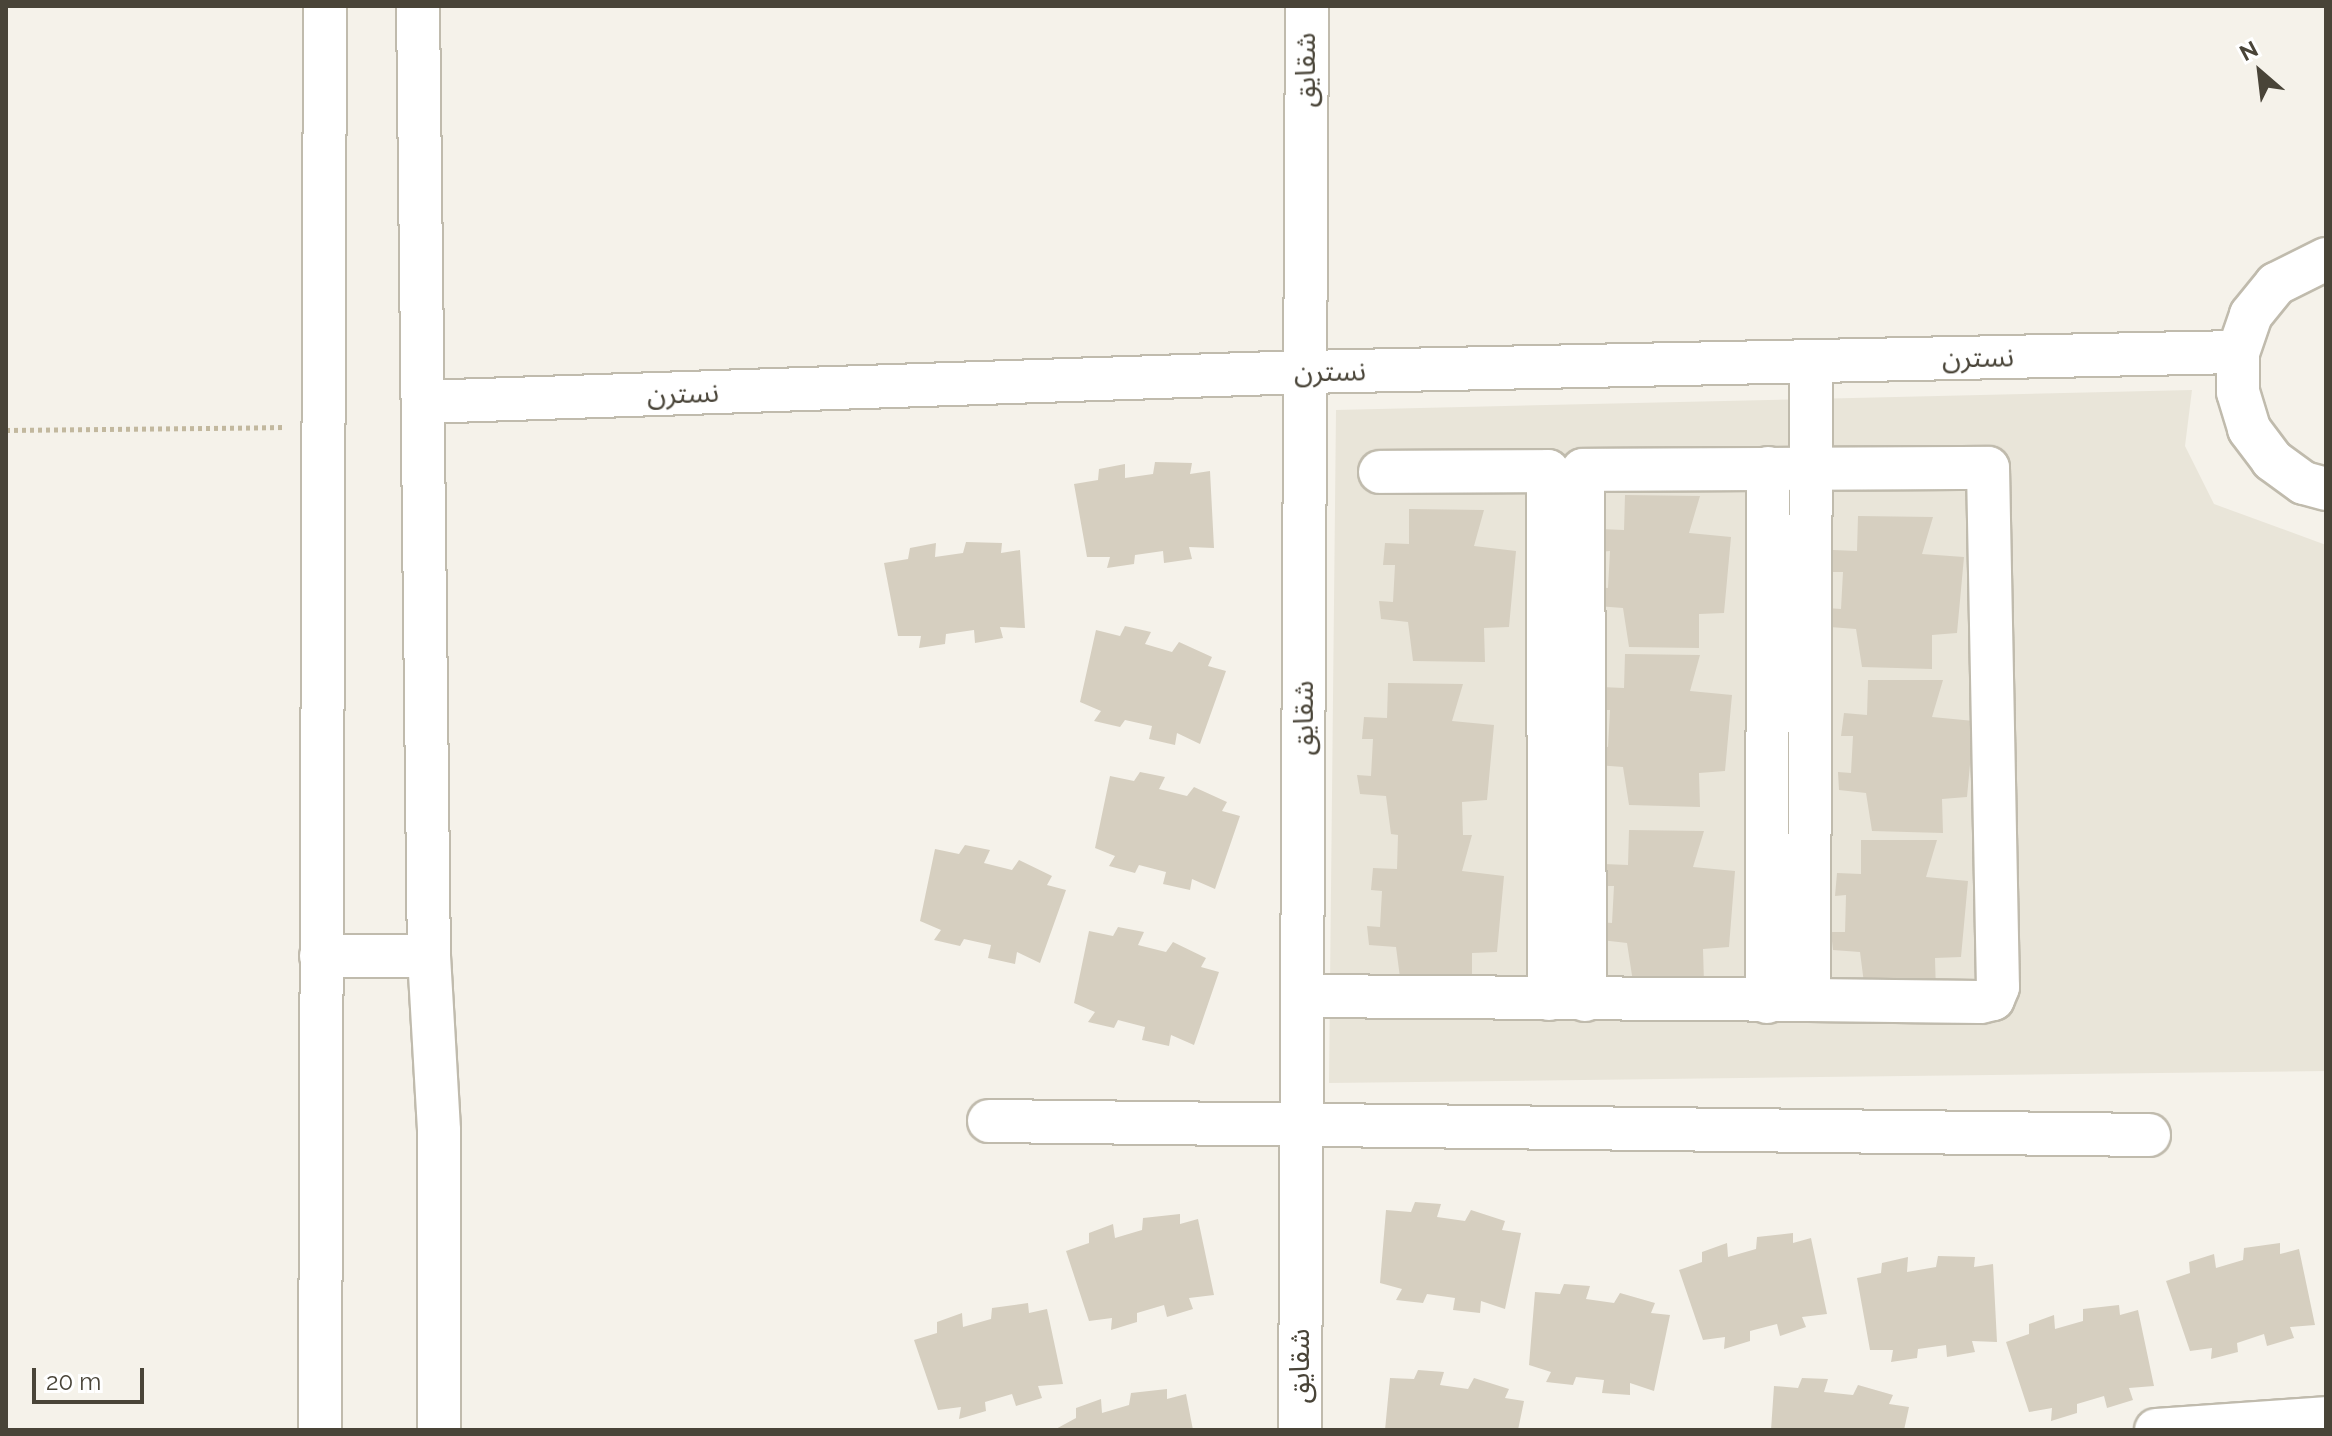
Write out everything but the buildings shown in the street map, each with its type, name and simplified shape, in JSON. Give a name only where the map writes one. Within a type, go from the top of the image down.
[{"type":"street","points":[[320,1430],[325,6]]},
{"type":"street","points":[[418,6],[429,956],[439,1131],[439,1430]]},
{"type":"street","name":"شقایق","points":[[1300,1430],[1307,6]]},
{"type":"street","points":[[2326,259],[2276,284],[2251,315],[2238,352],[2238,392],[2249,429],[2272,460],[2304,483],[2326,489]]},
{"type":"street","name":"نسترن","points":[[423,402],[1305,372],[2238,352]]},
{"type":"street","points":[[1809,1000],[1811,361]]},
{"type":"street","points":[[1767,1002],[1768,468]]},
{"type":"street","points":[[1303,996],[1980,1002],[1993,999],[1998,987],[1988,468],[1380,472]]},
{"type":"street","points":[[1566,470],[1567,1000]]},
{"type":"street","points":[[321,956],[429,956]]},
{"type":"street","points":[[989,1121],[2149,1135]]},
{"type":"street","points":[[2156,1430],[2326,1418]]},
{"type":"path","points":[[6,430],[325,427]]},
{"type":"shaded area","points":[[2192,390],[2185,446],[2214,504],[2326,545],[2326,1071],[1329,1083],[1336,410]]}]
